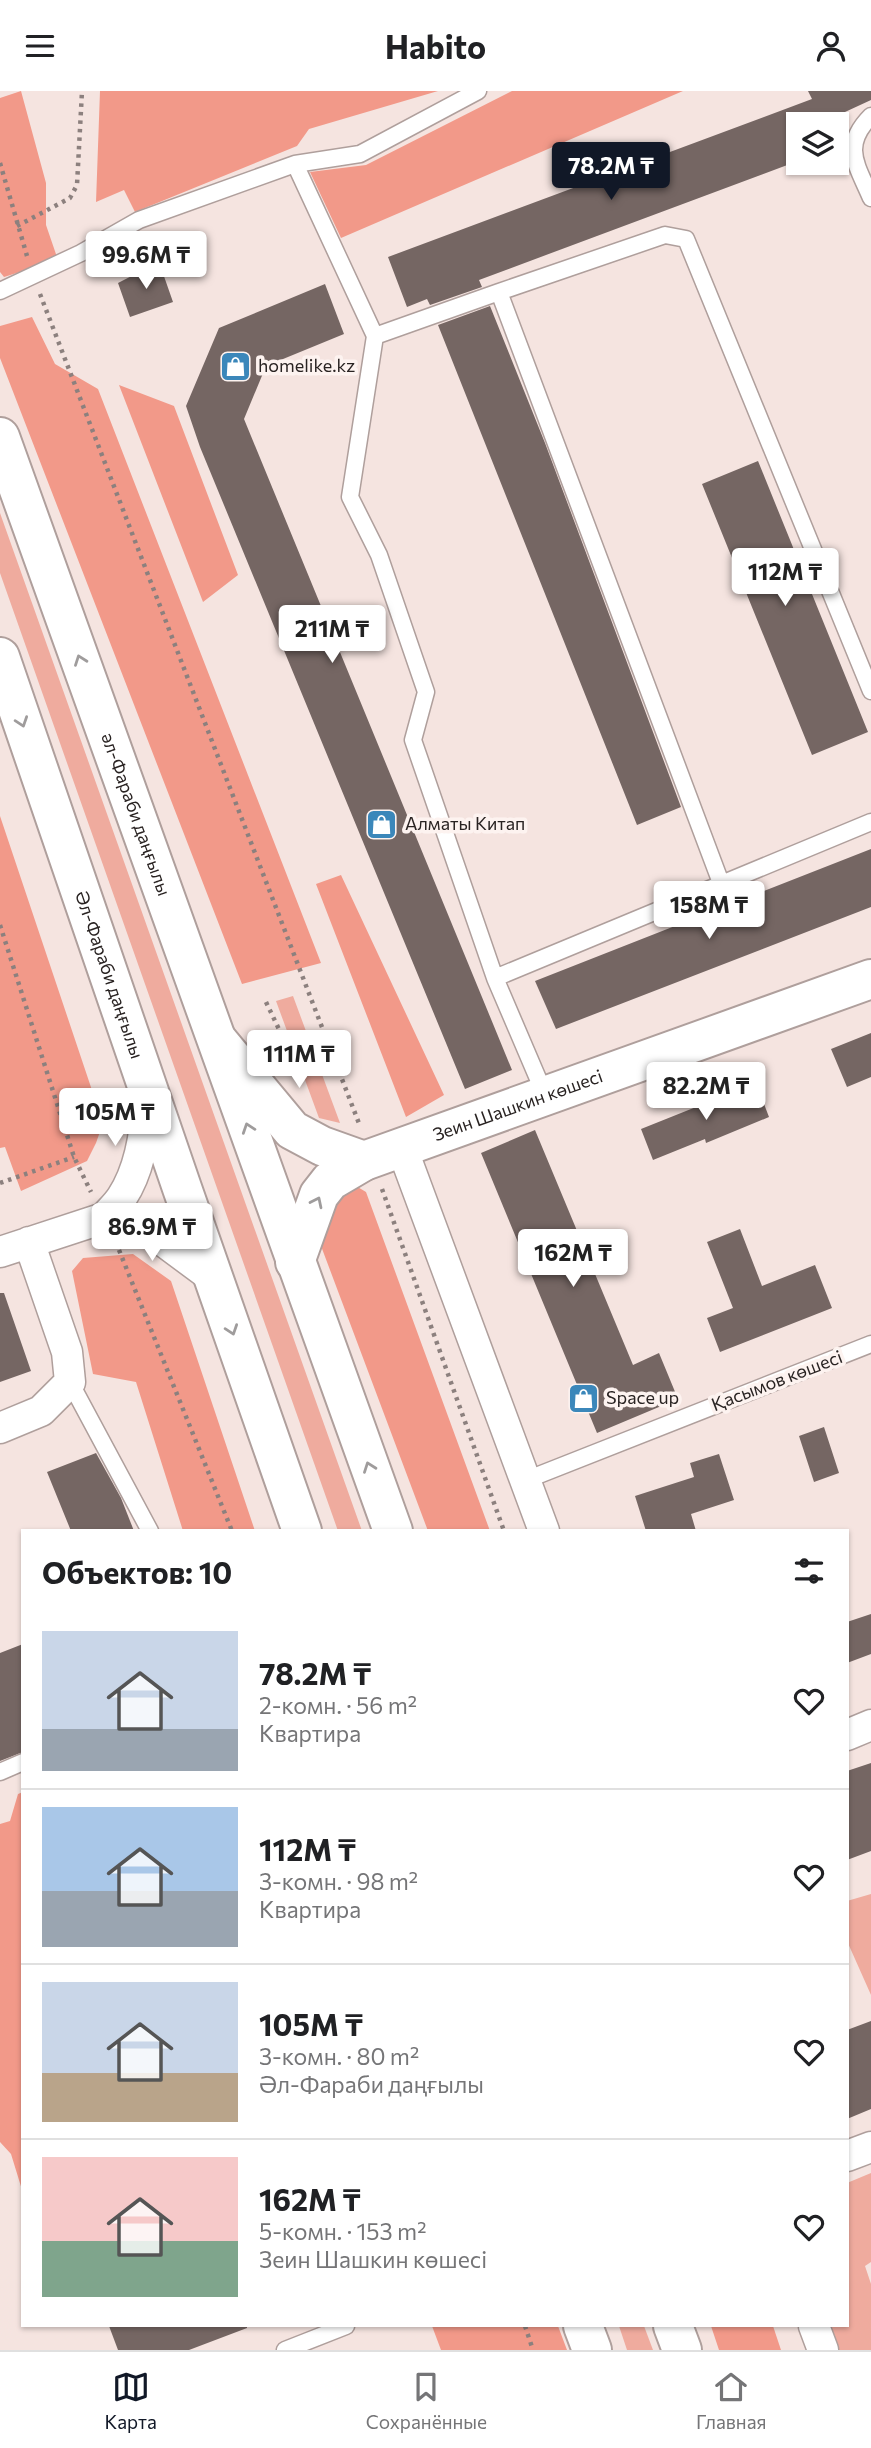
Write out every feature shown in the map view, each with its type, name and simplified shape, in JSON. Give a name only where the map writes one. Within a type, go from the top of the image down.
[{"type":"main road","name":"әл-Фараби даңғылы","points":[[0,437],[295,1262]]},
{"type":"main road","name":"Әл-Фараби даңғылы","points":[[0,657],[301,1529]]},
{"type":"main road","name":"Зеин Шашкин көшесі","points":[[295,1262],[319,1195],[330,1181],[369,1159],[871,979]]},
{"type":"main road","points":[[218,1041],[292,1130],[322,1146],[369,1159]]},
{"type":"main road","points":[[295,1262],[392,1529]]},
{"type":"main road","points":[[583,2327],[592,2350]]},
{"type":"main road","points":[[673,2327],[682,2350]]},
{"type":"street","points":[[104,1218],[122,1197],[136,1166],[144,1134],[147,1087]]},
{"type":"street","points":[[402,1147],[543,1529]]},
{"type":"street","points":[[0,1252],[104,1218],[133,1224],[159,1238],[213,1278]]},
{"type":"street","points":[[0,1428],[41,1411],[70,1382],[67,1352],[29,1242]]},
{"type":"street","points":[[849,1734],[871,1725]]},
{"type":"street","points":[[849,2155],[871,2147]]},
{"type":"street","points":[[814,2327],[823,2350]]},
{"type":"lane","points":[[0,291],[81,253],[139,220],[295,164],[360,154],[478,91]]},
{"type":"lane","points":[[871,116],[859,128],[852,153],[871,198]]},
{"type":"lane","points":[[295,164],[375,336],[350,497],[379,555],[426,692],[413,740],[495,978],[546,1097]]},
{"type":"lane","points":[[375,336],[665,235],[686,239],[871,691]]},
{"type":"lane","points":[[499,292],[721,883]]},
{"type":"lane","points":[[495,978],[871,822]]},
{"type":"lane","name":"Қасымов көшесі","points":[[526,1480],[871,1344]]},
{"type":"lane","points":[[70,1382],[149,1529]]},
{"type":"lane","points":[[0,1772],[21,1763]]},
{"type":"lane","points":[[285,2350],[343,2327]]},
{"type":"path","points":[[17,226],[71,198],[77,185],[82,91]]},
{"type":"path","points":[[0,163],[33,276],[331,1049],[502,1529]]},
{"type":"path","points":[[0,925],[74,1157],[104,1218],[231,1529]]},
{"type":"path","points":[[266,1002],[286,1044],[331,1049]]},
{"type":"path","points":[[0,1183],[74,1157]]},
{"type":"path","points":[[525,2327],[533,2350]]},
{"type":"shaded area","points":[[21,91],[46,183],[46,225],[58,260],[4,277],[0,272],[0,98]]},
{"type":"shaded area","points":[[100,91],[438,91],[309,129],[297,146],[135,212],[124,190],[96,202]]},
{"type":"shaded area","points":[[512,91],[683,91],[341,238],[310,172],[366,165]]},
{"type":"shaded area","points":[[32,317],[55,364],[98,389],[321,963],[242,984],[0,358],[0,326]]},
{"type":"shaded area","points":[[119,385],[174,406],[238,575],[203,602]]},
{"type":"shaded area","points":[[0,513],[361,1529],[337,1529],[0,573]]},
{"type":"shaded area","points":[[0,816],[103,1123],[87,1161],[21,1191],[5,1147],[0,1148]]},
{"type":"shaded area","points":[[341,875],[444,1095],[406,1117],[316,884]]},
{"type":"shaded area","points":[[293,996],[340,1123],[319,1118],[276,1001]]},
{"type":"shaded area","points":[[351,1183],[366,1192],[489,1529],[427,1529],[315,1230]]},
{"type":"shaded area","points":[[133,1254],[171,1281],[254,1529],[182,1529],[136,1382],[93,1374],[72,1271],[83,1258]]},
{"type":"shaded area","points":[[21,1793],[21,2186],[11,2154],[0,2142],[0,1824],[10,1821],[18,1794]]},
{"type":"shaded area","points":[[871,1894],[871,1995],[849,1946],[849,1900]]},
{"type":"shaded area","points":[[871,2173],[871,2262],[865,2266],[871,2284],[871,2350],[838,2350],[829,2327],[849,2327],[849,2182]]},
{"type":"shaded area","points":[[432,2327],[558,2327],[567,2350],[441,2350]]},
{"type":"shaded area","points":[[619,2327],[644,2327],[653,2350],[627,2350]]},
{"type":"shaded area","points":[[711,2327],[773,2327],[781,2350],[719,2350]]},
{"type":"building","points":[[808,91],[871,91],[871,100],[845,112],[786,112],[786,165],[479,280],[482,287],[430,305],[427,299],[407,307],[388,257],[812,99]]},
{"type":"building","points":[[159,262],[173,302],[130,317],[118,283]]},
{"type":"building","points":[[325,284],[344,334],[266,366],[244,419],[512,1070],[465,1089],[200,447],[186,406],[219,328]]},
{"type":"building","points":[[490,306],[545,443],[681,807],[637,825],[438,325]]},
{"type":"building","points":[[758,461],[868,732],[812,755],[702,484]]},
{"type":"building","points":[[871,849],[871,907],[556,1029],[535,981]]},
{"type":"building","points":[[871,1033],[871,1077],[847,1087],[831,1049]]},
{"type":"building","points":[[756,1083],[769,1117],[706,1143],[705,1139],[653,1160],[641,1129]]},
{"type":"building","points":[[535,1130],[633,1365],[659,1353],[678,1399],[597,1433],[481,1153]]},
{"type":"building","points":[[740,1229],[762,1286],[815,1265],[832,1308],[720,1352],[707,1318],[733,1308],[707,1242]]},
{"type":"building","points":[[0,1293],[4,1293],[31,1371],[0,1382]]},
{"type":"building","points":[[824,1427],[839,1473],[814,1482],[799,1436]]},
{"type":"building","points":[[96,1453],[121,1498],[133,1529],[70,1529],[47,1472]]},
{"type":"building","points":[[719,1454],[734,1500],[691,1514],[695,1529],[645,1529],[635,1496],[694,1477],[690,1463]]},
{"type":"building","points":[[871,1614],[871,1654],[849,1662],[849,1621]]},
{"type":"building","points":[[21,1645],[21,1753],[0,1761],[0,1653]]},
{"type":"building","points":[[871,1763],[871,1851],[849,1859],[849,1770]]},
{"type":"building","points":[[871,2021],[871,2109],[849,2118],[849,2029]]},
{"type":"building","points":[[109,2327],[247,2327],[189,2350],[118,2350]]},
{"type":"place","name":"homelike.kz","points":[[235,366]]},
{"type":"place","name":"Алматы Китап","points":[[382,824]]},
{"type":"place","name":"Space up","points":[[583,1398]]}]
